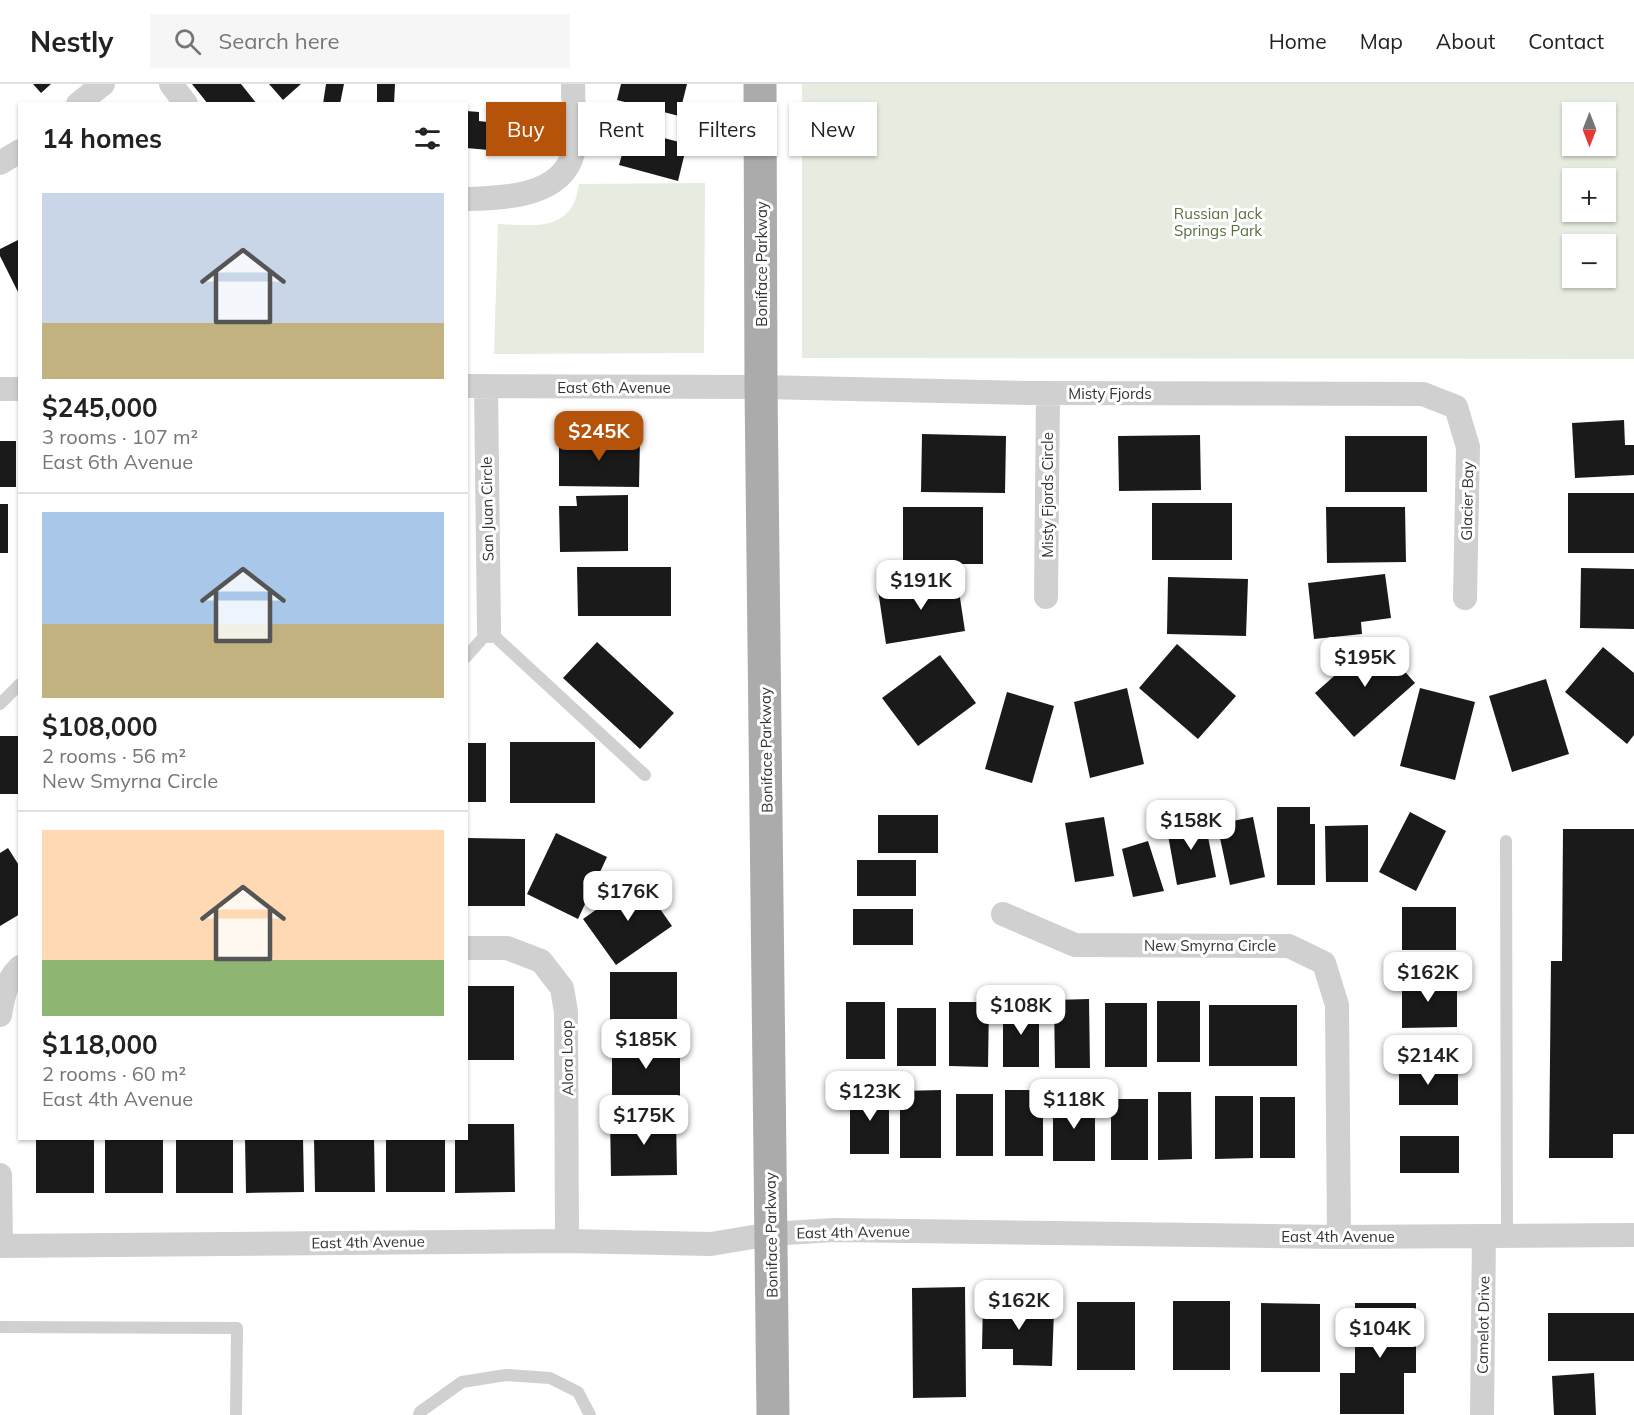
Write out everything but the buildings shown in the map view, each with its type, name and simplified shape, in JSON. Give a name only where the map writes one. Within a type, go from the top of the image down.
[{"type":"main road","name":"Boniface Parkway","points":[[760,84],[761,387],[773,1415]]},
{"type":"street","points":[[80,102],[103,84]]},
{"type":"street","points":[[171,84],[184,102]]},
{"type":"street","points":[[468,199],[524,194],[546,185],[565,172],[573,152],[573,84]]},
{"type":"street","points":[[0,163],[18,152]]},
{"type":"street","name":"East 6th Avenue","points":[[476,386],[761,387]]},
{"type":"street","name":"San Juan Circle","points":[[476,386],[489,632]]},
{"type":"street","name":"Misty Fjords","points":[[761,387],[1048,393],[1423,394],[1456,407]]},
{"type":"street","points":[[0,389],[18,389]]},
{"type":"street","name":"Misty Fjords Circle","points":[[1046,597],[1048,393]]},
{"type":"street","name":"Glacier Bay","points":[[1456,407],[1468,447],[1465,598]]},
{"type":"street","name":"New Smyrna Circle","points":[[1003,914],[1075,945],[1289,946],[1324,963],[1337,1005],[1339,1237]]},
{"type":"street","name":"Alora Loop","points":[[468,948],[507,948],[541,961],[562,988],[566,1012],[567,1240]]},
{"type":"street","points":[[0,1015],[3,996],[12,975],[18,969]]},
{"type":"street","points":[[0,1175],[0,1246]]},
{"type":"street","name":"East 4th Avenue","points":[[0,1246],[567,1240],[711,1244],[771,1234],[834,1230],[1339,1237],[1634,1235]]},
{"type":"street","name":"Camelot Drive","points":[[1482,1415],[1496,1236]]},
{"type":"lane","points":[[468,655],[489,632],[645,776]]},
{"type":"lane","points":[[0,704],[18,686]]},
{"type":"lane","points":[[1496,1236],[1506,841]]},
{"type":"lane","points":[[0,1327],[237,1328],[236,1415]]},
{"type":"lane","points":[[419,1415],[462,1382],[506,1375],[550,1378],[578,1392],[590,1415]]},
{"type":"green space","name":"Russian Jack Springs Park","points":[[802,84],[1634,84],[1634,359],[802,358],[802,156],[877,156],[877,102],[802,102]]},
{"type":"green space","points":[[705,183],[704,353],[494,354],[498,224],[550,223],[569,211],[575,200],[579,184]]}]
